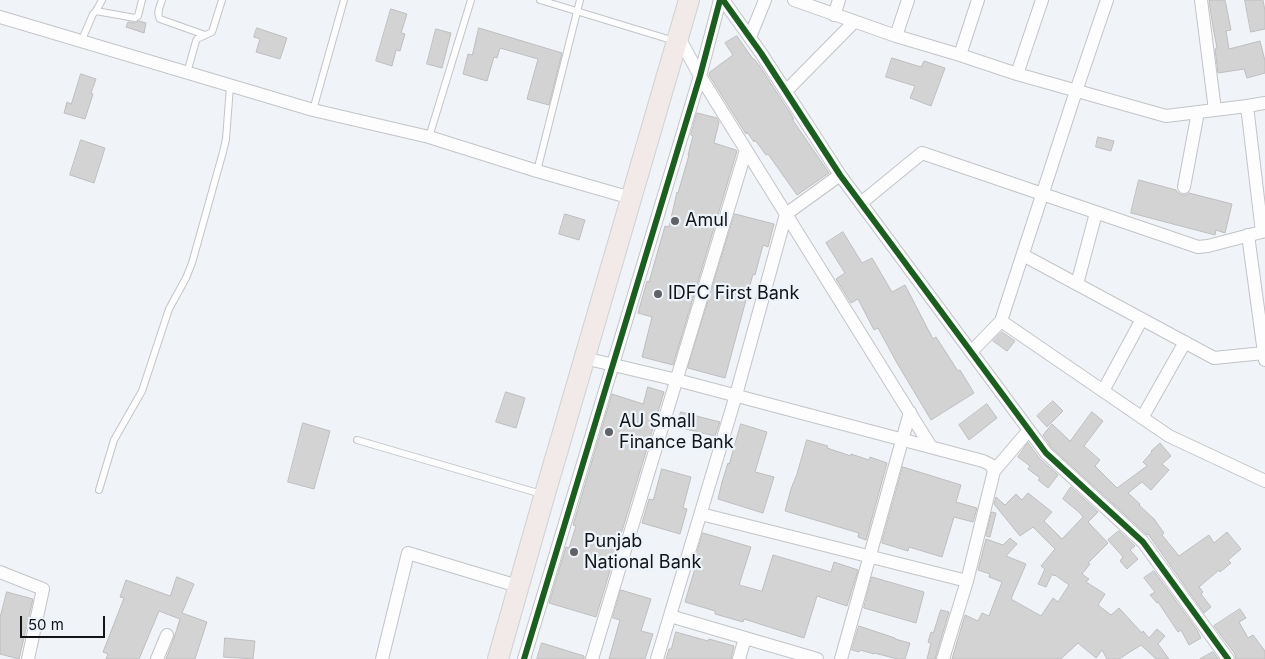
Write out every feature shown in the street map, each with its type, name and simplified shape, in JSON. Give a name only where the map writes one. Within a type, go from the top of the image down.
[{"type":"main road","points":[[498,659],[584,358],[673,34],[680,0]]},
{"type":"main road","points":[[673,34],[689,0]]},
{"type":"main road","points":[[491,659],[538,493],[628,198]]},
{"type":"street","points":[[721,0],[750,37],[840,176],[1046,453],[1143,542],[1228,659]]},
{"type":"street","points":[[524,659],[700,76],[721,0]]},
{"type":"street","points":[[750,37],[765,0]]},
{"type":"street","points":[[794,0],[896,36],[1017,74],[1166,116],[1265,103]]},
{"type":"street","points":[[834,15],[839,0]]},
{"type":"street","points":[[896,36],[908,0]]},
{"type":"street","points":[[960,55],[978,0]]},
{"type":"street","points":[[1017,74],[1042,0]]},
{"type":"street","points":[[971,352],[1001,321],[1107,0]]},
{"type":"street","points":[[1201,0],[1215,110]]},
{"type":"street","points":[[0,17],[313,110],[430,137],[628,198]]},
{"type":"street","points":[[786,91],[854,22]]},
{"type":"street","points":[[673,34],[931,447]]},
{"type":"street","points":[[861,203],[922,153],[1198,247],[1264,232],[1247,106]]},
{"type":"street","points":[[1184,187],[1198,112]]},
{"type":"street","points":[[592,659],[746,150]]},
{"type":"street","points":[[658,659],[736,395],[786,214],[840,176]]},
{"type":"street","points":[[1077,284],[1096,213]]},
{"type":"street","points":[[1023,255],[1214,358],[1264,357],[1248,235]]},
{"type":"street","points":[[1103,391],[1142,319]]},
{"type":"street","points":[[1001,321],[1169,436],[1265,481]]},
{"type":"street","points":[[1142,418],[1185,342]]},
{"type":"street","points":[[584,358],[736,395],[983,461],[991,466],[994,471]]},
{"type":"street","points":[[841,659],[910,412]]},
{"type":"street","points":[[943,659],[966,581],[994,471],[1029,430]]},
{"type":"street","points":[[701,514],[966,581]]},
{"type":"street","points":[[382,659],[408,552],[512,584]]},
{"type":"street","points":[[0,572],[43,589],[28,659]]},
{"type":"street","points":[[670,616],[817,659]]},
{"type":"street","points":[[156,659],[167,635]]},
{"type":"street","points":[[739,659],[745,638]]},
{"type":"lane","points":[[81,42],[93,14],[102,0]]},
{"type":"lane","points":[[96,11],[135,18],[138,16],[142,0]]},
{"type":"lane","points":[[162,0],[158,16],[160,19],[205,35]]},
{"type":"lane","points":[[187,73],[196,41],[210,33],[213,29],[222,0]]},
{"type":"lane","points":[[313,110],[344,0]]},
{"type":"lane","points":[[430,137],[471,0]]},
{"type":"lane","points":[[540,0],[578,12],[673,34]]},
{"type":"lane","points":[[537,171],[580,0]]},
{"type":"lane","points":[[99,490],[114,440],[142,391],[169,309],[192,263],[224,152],[230,86]]},
{"type":"lane","points":[[357,440],[538,493]]},
{"type":"building","points":[[1225,0],[1231,30],[1226,31],[1229,49],[1260,41],[1265,61],[1265,73],[1247,78],[1244,69],[1218,73],[1215,49],[1217,48],[1209,1]]},
{"type":"building","points":[[1245,0],[1263,0],[1265,29],[1251,32]]},
{"type":"building","points":[[391,9],[407,14],[401,33],[405,34],[400,51],[396,50],[392,66],[376,61]]},
{"type":"building","points":[[139,21],[146,23],[144,33],[126,27],[128,22],[135,23]]},
{"type":"building","points":[[257,28],[287,38],[280,59],[256,52],[260,39],[254,37]]},
{"type":"building","points":[[479,28],[562,53],[549,105],[527,99],[538,59],[500,48],[497,58],[494,57],[487,81],[463,74],[468,54],[472,55]]},
{"type":"building","points":[[436,29],[451,33],[442,68],[427,64]]},
{"type":"building","points":[[737,36],[759,65],[794,119],[792,119],[829,173],[797,195],[768,154],[766,155],[747,132],[746,134],[709,75],[710,72],[733,55],[725,43]]},
{"type":"building","points":[[892,58],[921,67],[924,61],[945,68],[931,106],[910,98],[915,86],[886,77]]},
{"type":"building","points":[[81,74],[96,79],[85,119],[64,113],[67,102],[71,104]]},
{"type":"building","points":[[697,113],[717,118],[719,122],[714,143],[737,151],[673,365],[642,357],[652,317],[638,313],[665,226],[669,227],[677,192],[689,155],[693,136],[691,135]]},
{"type":"building","points":[[1098,137],[1114,141],[1111,151],[1096,147]]},
{"type":"building","points":[[81,140],[105,148],[94,183],[70,175]]},
{"type":"building","points":[[1139,180],[1176,190],[1182,195],[1189,193],[1232,204],[1225,233],[1216,230],[1215,235],[1131,213]]},
{"type":"building","points":[[565,214],[585,220],[579,240],[559,234]]},
{"type":"building","points":[[735,214],[774,224],[768,247],[763,245],[755,275],[753,274],[725,378],[688,368]]},
{"type":"building","points":[[843,232],[862,263],[872,258],[892,292],[905,285],[933,339],[936,337],[974,393],[931,420],[878,328],[874,330],[858,299],[851,303],[836,279],[845,273],[826,243]]},
{"type":"building","points":[[1002,332],[1015,341],[1007,351],[993,341]]},
{"type":"building","points":[[648,387],[664,392],[596,617],[549,603],[566,547],[569,548],[576,526],[573,525],[612,394],[643,404]]},
{"type":"building","points":[[506,392],[525,398],[516,428],[496,422]]},
{"type":"building","points":[[1053,401],[1063,411],[1047,427],[1037,416]]},
{"type":"building","points":[[987,404],[997,418],[969,440],[959,425]]},
{"type":"building","points":[[681,412],[720,422],[715,436],[677,427]]},
{"type":"building","points":[[1092,412],[1103,421],[1084,446],[1100,460],[1095,466],[1117,488],[1147,466],[1143,462],[1160,443],[1171,456],[1162,464],[1169,470],[1151,490],[1142,482],[1128,493],[1154,519],[1164,533],[1162,535],[1179,556],[1209,535],[1214,543],[1227,532],[1241,549],[1228,560],[1231,563],[1220,572],[1219,570],[1199,587],[1203,592],[1201,594],[1211,607],[1204,613],[1148,534],[1052,448],[1043,435],[1052,424],[1070,441]]},
{"type":"building","points":[[303,423],[330,431],[314,489],[288,482]]},
{"type":"building","points":[[741,424],[767,432],[755,472],[774,477],[763,513],[718,499]]},
{"type":"building","points":[[807,440],[828,446],[827,448],[851,456],[851,454],[869,460],[870,457],[887,463],[866,540],[858,537],[859,533],[785,511]]},
{"type":"building","points":[[1028,443],[1040,459],[1058,475],[1048,488],[1038,480],[1040,478],[1028,469],[1030,466],[1018,457]]},
{"type":"building","points":[[903,467],[961,485],[956,502],[977,508],[973,522],[954,517],[942,557],[909,547],[908,551],[882,543]]},
{"type":"building","points":[[662,469],[691,477],[683,508],[687,509],[680,534],[642,523],[649,499],[653,500]]},
{"type":"building","points":[[1071,487],[1098,512],[1088,522],[1108,543],[1088,563],[1090,564],[1082,574],[1089,579],[1086,582],[1105,594],[1098,605],[1111,615],[1119,608],[1149,638],[1157,629],[1165,636],[1158,644],[1169,659],[1156,659],[1141,645],[1119,659],[1107,659],[1102,650],[1096,658],[1078,643],[1061,659],[952,659],[965,615],[978,621],[982,613],[989,616],[1002,582],[989,577],[990,574],[978,570],[986,539],[1003,545],[1010,538],[1017,544],[1006,556],[1026,564],[1011,599],[1041,616],[1053,598],[1058,602],[1069,585],[1052,574],[1046,587],[1038,584],[1045,569],[1041,566],[1055,549],[1033,527],[1020,536],[994,504],[996,497],[1005,505],[1016,494],[1022,500],[1028,493],[1052,512],[1044,521],[1062,539],[1083,517],[1063,499]]},
{"type":"building","points":[[992,512],[996,513],[990,537],[986,536]]},
{"type":"building","points":[[1119,531],[1135,546],[1130,550],[1138,559],[1127,569],[1120,561],[1123,557],[1108,540]]},
{"type":"building","points":[[703,533],[751,547],[739,585],[761,591],[773,555],[831,572],[834,562],[858,570],[847,606],[817,596],[804,638],[744,619],[743,622],[715,614],[715,611],[685,602]]},
{"type":"building","points":[[1154,571],[1201,638],[1189,645],[1181,630],[1178,632],[1158,602],[1150,595],[1155,592],[1144,578]]},
{"type":"building","points":[[177,577],[194,584],[182,613],[207,622],[195,659],[166,659],[180,619],[159,611],[139,659],[106,659],[108,654],[103,652],[124,598],[120,597],[126,580],[170,596]]},
{"type":"building","points":[[872,577],[924,592],[916,623],[864,608]]},
{"type":"building","points":[[621,590],[651,599],[641,631],[653,634],[645,659],[609,659],[620,620],[613,618]]},
{"type":"building","points":[[7,592],[33,599],[19,659],[0,654],[0,618]]},
{"type":"building","points":[[1240,609],[1246,618],[1239,622],[1248,638],[1253,635],[1265,651],[1265,659],[1236,659],[1235,654],[1214,626]]},
{"type":"building","points":[[941,610],[949,612],[935,659],[927,659],[931,643],[928,642]]},
{"type":"building","points":[[859,626],[910,643],[905,659],[852,650]]},
{"type":"building","points":[[676,632],[734,646],[731,659],[666,659]]},
{"type":"building","points":[[225,638],[255,641],[253,659],[224,657]]},
{"type":"building","points":[[542,643],[584,656],[584,659],[537,659]]},
{"type":"building","points":[[1213,652],[1218,659],[1200,659]]},
{"type":"cycle path","points":[[524,659],[700,76],[720,0]]},
{"type":"cycle path","points":[[723,0],[761,53],[840,175],[1046,453],[1143,542],[1228,659]]},
{"type":"place","name":"Amul","points":[[675,221]]},
{"type":"place","name":"IDFC First Bank","points":[[658,294]]},
{"type":"place","name":"AU Small Finance Bank","points":[[609,432]]},
{"type":"place","name":"Punjab National Bank","points":[[574,552]]}]
